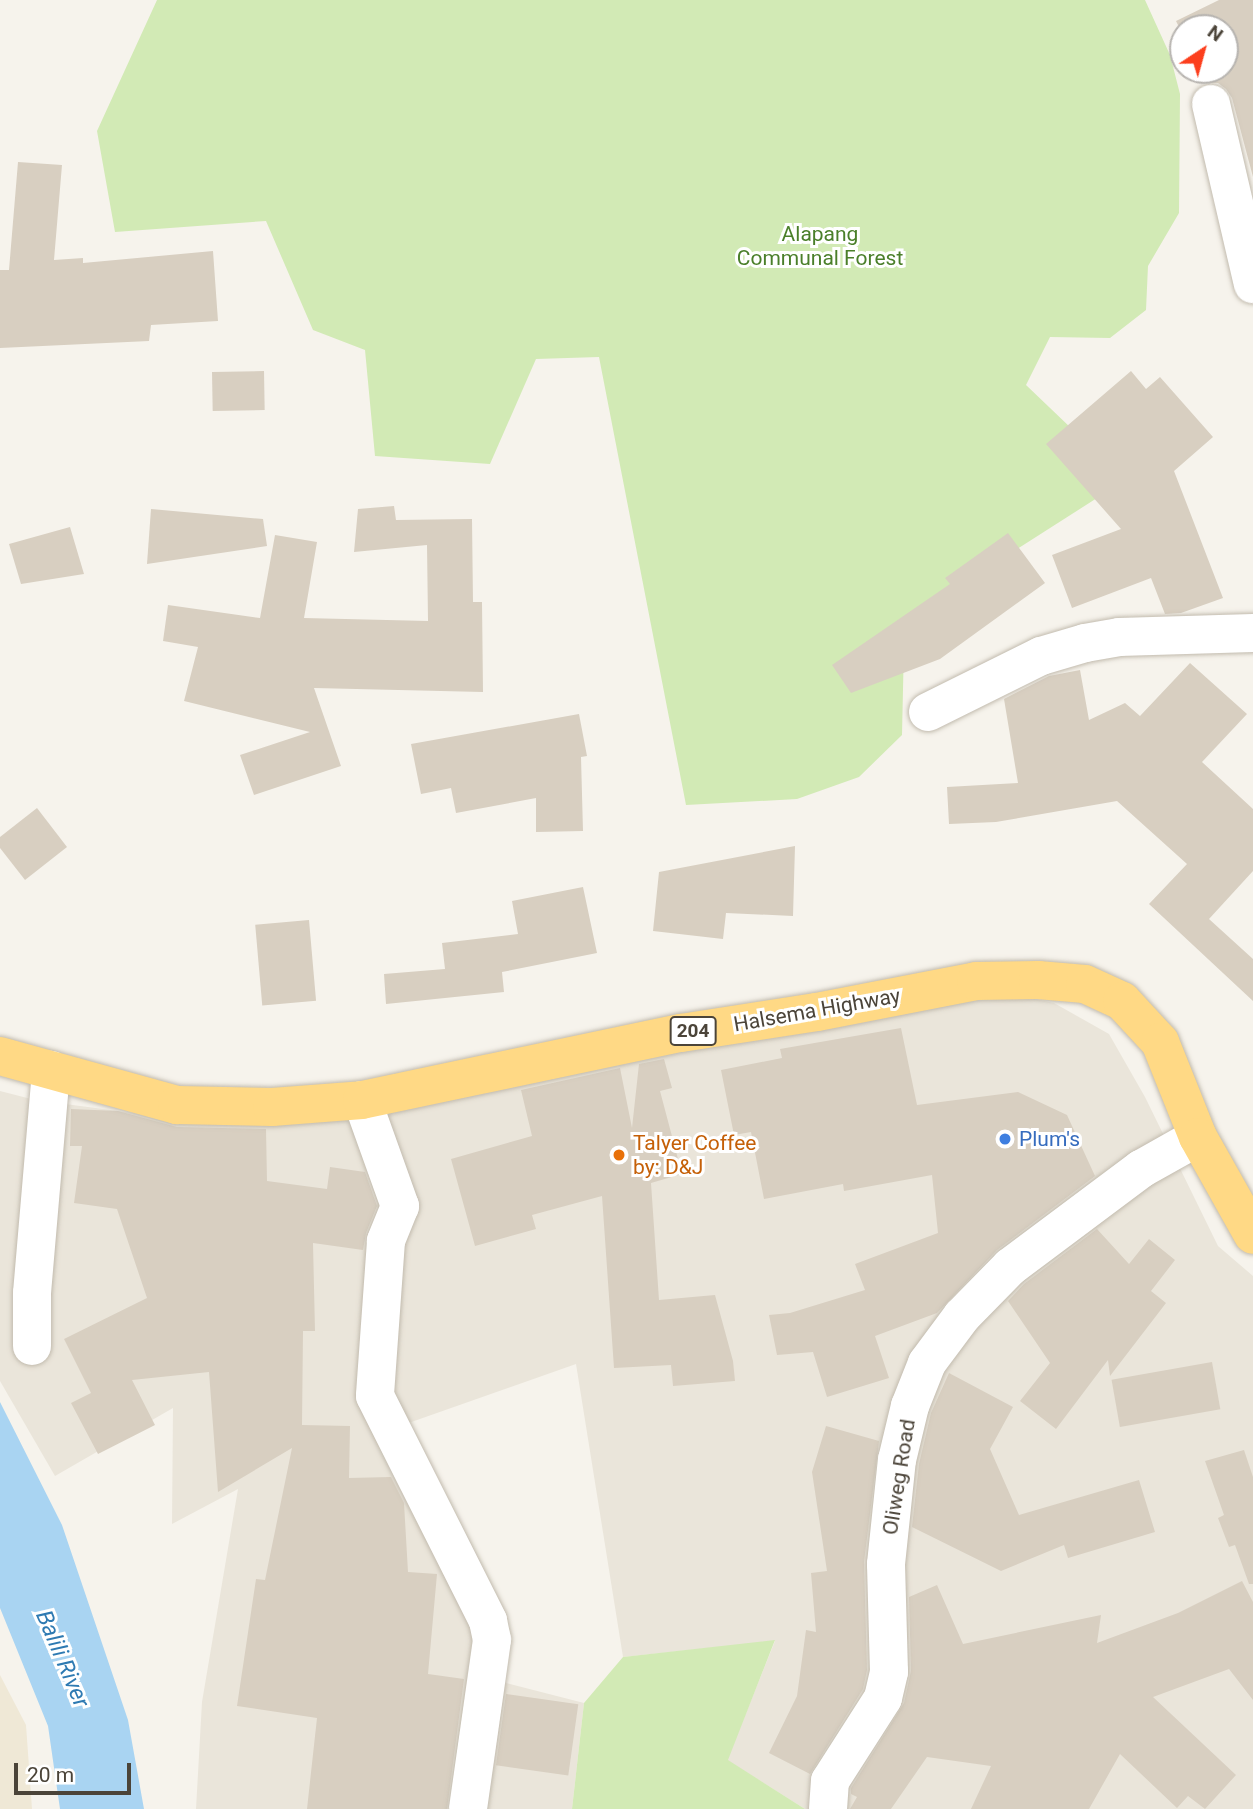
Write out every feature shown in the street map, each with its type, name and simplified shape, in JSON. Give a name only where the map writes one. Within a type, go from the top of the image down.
[{"type":"highway","name":"Halsema Highway","points":[[0,1055],[177,1105],[272,1107],[362,1100],[681,1033],[817,1012],[976,981],[1038,980],[1085,984],[1122,1001],[1160,1042],[1198,1137],[1253,1234]]},
{"type":"street","points":[[1211,104],[1253,284]]},
{"type":"street","points":[[928,712],[1041,656],[1085,643],[1119,637],[1253,633]]},
{"type":"street","points":[[32,1346],[32,1293],[51,1070]]},
{"type":"street","points":[[362,1100],[400,1206],[386,1241],[375,1396],[392,1435],[413,1470],[488,1621],[492,1640],[468,1809]]},
{"type":"street","name":"Oliweg Road","points":[[828,1809],[830,1781],[883,1698],[889,1672],[886,1564],[897,1460],[910,1406],[927,1363],[962,1316],[1010,1267],[1130,1177],[1198,1137]]},
{"type":"shaded area","points":[[987,989],[1054,1003],[1109,1034],[1145,1097],[1218,1246],[1253,1276],[1253,1809],[805,1809],[727,1760],[775,1641],[623,1657],[576,1364],[400,1426],[479,1628],[475,1675],[584,1703],[572,1809],[196,1809],[202,1702],[238,1489],[172,1524],[173,1408],[55,1476],[0,1381],[0,1091],[35,1100],[148,1115]]},
{"type":"shaded area","points":[[0,1675],[26,1725],[32,1809],[0,1809]]},
{"type":"green space","name":"Alapang Communal Forest","points":[[157,0],[1145,0],[1169,53],[1169,84],[1177,84],[1180,94],[1179,213],[1148,266],[1146,310],[1110,338],[1050,337],[1026,385],[1072,429],[1097,498],[986,569],[904,644],[902,735],[859,777],[797,799],[686,805],[599,357],[536,359],[490,464],[375,456],[365,350],[313,330],[266,221],[115,232],[97,131]]},
{"type":"green space","points":[[775,1640],[728,1760],[805,1809],[572,1809],[584,1703],[623,1657]]},
{"type":"water","name":"Balili River","points":[[0,1402],[62,1525],[128,1720],[144,1809],[60,1809],[48,1726],[0,1608]]},
{"type":"building","points":[[1219,0],[1253,0],[1253,177],[1232,98],[1219,84],[1239,84],[1239,14],[1190,14]]},
{"type":"building","points":[[18,162],[62,165],[54,260],[83,258],[83,263],[213,251],[218,321],[151,325],[149,341],[0,348],[0,270],[9,270]]},
{"type":"building","points":[[264,371],[265,410],[213,411],[212,372]]},
{"type":"building","points":[[1131,371],[1146,389],[1160,377],[1213,437],[1174,471],[1223,598],[1181,613],[1165,614],[1151,578],[1072,608],[1052,555],[1121,529],[1046,444]]},
{"type":"building","points":[[394,506],[396,520],[472,519],[473,602],[482,602],[483,692],[314,688],[341,766],[254,795],[240,755],[310,732],[184,701],[198,647],[163,641],[168,605],[260,618],[275,535],[317,542],[304,618],[428,621],[427,545],[354,552],[358,509]]},
{"type":"building","points":[[151,509],[263,519],[267,546],[147,564]]},
{"type":"building","points":[[70,527],[84,574],[21,584],[9,544]]},
{"type":"building","points":[[1008,533],[1045,583],[940,659],[851,693],[832,665],[950,584],[945,578]]},
{"type":"building","points":[[1190,663],[1247,714],[1202,762],[1253,809],[1253,871],[1209,919],[1253,959],[1253,1001],[1149,904],[1187,864],[1117,801],[996,822],[949,824],[947,787],[1018,783],[1004,699],[1049,676],[1080,670],[1089,720],[1125,703],[1140,716]]},
{"type":"building","points":[[579,714],[587,756],[581,757],[583,831],[536,832],[536,798],[456,813],[451,788],[421,794],[411,744]]},
{"type":"building","points":[[37,808],[67,847],[25,880],[0,848],[0,837]]},
{"type":"building","points":[[795,846],[793,916],[726,913],[723,939],[653,931],[659,872]]},
{"type":"building","points":[[583,887],[597,953],[502,972],[504,992],[386,1004],[384,974],[445,969],[442,943],[518,934],[512,901]]},
{"type":"building","points":[[309,920],[316,1001],[262,1005],[255,925]]},
{"type":"building","points":[[901,1028],[917,1105],[1018,1092],[1067,1115],[1095,1176],[997,1250],[937,1313],[875,1336],[889,1378],[827,1397],[813,1352],[777,1355],[769,1315],[790,1313],[865,1290],[855,1264],[938,1233],[932,1175],[844,1191],[843,1184],[764,1199],[751,1132],[734,1135],[721,1070],[782,1058],[780,1049]]},
{"type":"building","points":[[664,1059],[672,1088],[660,1091],[682,1174],[651,1183],[659,1300],[715,1295],[733,1361],[735,1381],[673,1386],[671,1365],[614,1368],[602,1196],[532,1215],[536,1229],[475,1246],[451,1159],[532,1136],[521,1090],[620,1068],[632,1128],[639,1064]]},
{"type":"building","points":[[71,1109],[118,1111],[177,1127],[266,1129],[267,1181],[327,1189],[330,1167],[365,1172],[377,1206],[366,1233],[363,1250],[313,1243],[315,1331],[303,1331],[302,1425],[350,1426],[349,1478],[391,1477],[404,1503],[408,1572],[437,1574],[428,1674],[464,1679],[447,1809],[307,1809],[317,1718],[237,1706],[256,1579],[265,1580],[292,1448],[218,1492],[209,1372],[132,1380],[155,1425],[98,1454],[71,1403],[91,1393],[64,1339],[147,1298],[117,1209],[74,1203],[82,1146],[70,1146]]},
{"type":"building","points":[[1097,1229],[1129,1264],[1149,1239],[1175,1260],[1151,1291],[1166,1303],[1110,1376],[1108,1360],[1056,1429],[1020,1401],[1050,1363],[1008,1301],[1024,1284]]},
{"type":"building","points":[[1212,1362],[1220,1409],[1120,1427],[1112,1380]]},
{"type":"building","points":[[949,1373],[1013,1407],[990,1449],[1019,1515],[1139,1480],[1155,1532],[1068,1558],[1064,1545],[1001,1571],[912,1527],[919,1464],[931,1413]]},
{"type":"building","points":[[826,1426],[879,1441],[864,1562],[867,1670],[863,1689],[810,1774],[769,1753],[797,1696],[806,1630],[816,1632],[811,1573],[827,1571],[812,1472]]},
{"type":"building","points":[[1244,1450],[1253,1477],[1253,1584],[1249,1584],[1235,1545],[1229,1547],[1218,1518],[1224,1515],[1205,1461]]},
{"type":"building","points":[[1242,1581],[1253,1602],[1253,1700],[1229,1669],[1153,1697],[1236,1775],[1205,1809],[1188,1796],[1177,1808],[1120,1754],[1089,1809],[971,1809],[991,1766],[927,1757],[891,1809],[850,1809],[857,1797],[851,1794],[851,1788],[904,1703],[911,1671],[909,1597],[937,1585],[963,1644],[1101,1615],[1097,1643],[1178,1613]]},
{"type":"building","points":[[506,1694],[578,1704],[568,1775],[496,1765]]},
{"type":"place","name":"Plum's","points":[[1005,1139]]},
{"type":"place","name":"Talyer Coffee by: D&J","points":[[619,1155]]}]
